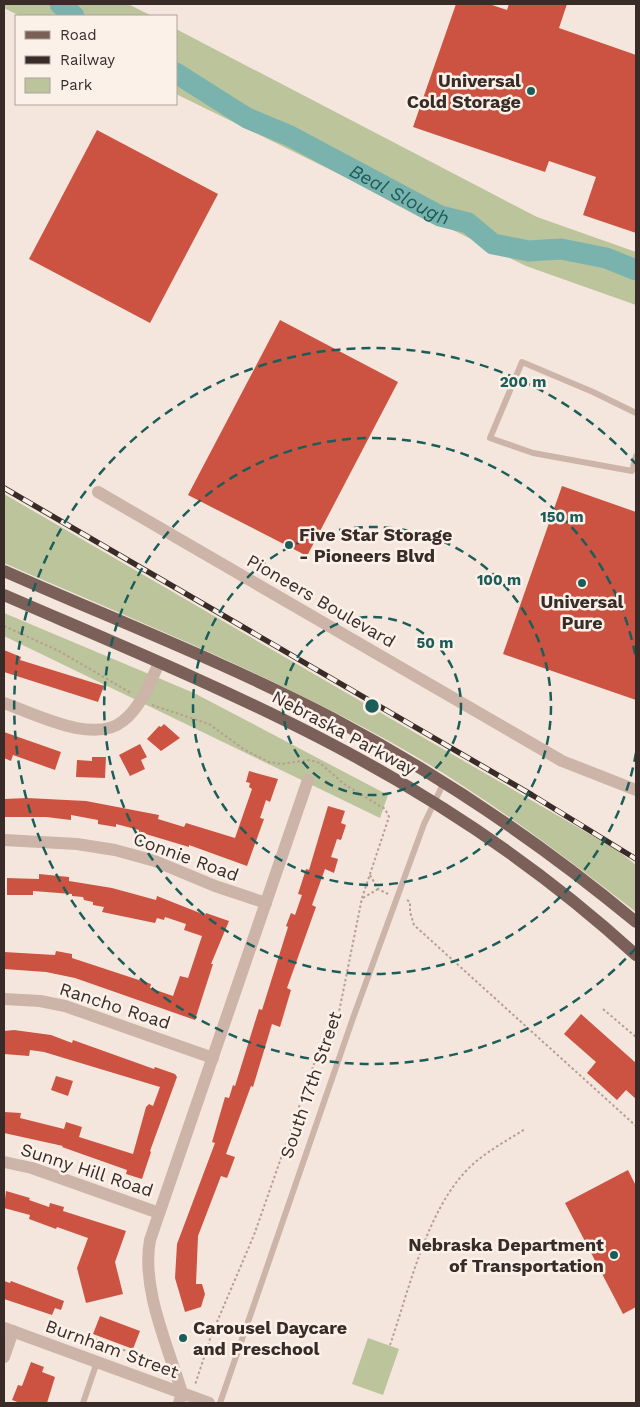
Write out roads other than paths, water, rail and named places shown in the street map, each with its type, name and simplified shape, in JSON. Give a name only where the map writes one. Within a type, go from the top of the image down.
[{"type":"main road","name":"Nebraska Parkway","points":[[4,571],[267,686],[330,718],[444,782],[553,858],[636,922]]},
{"type":"main road","name":"Nebraska Parkway","points":[[4,595],[159,663],[314,735],[434,802],[527,867],[636,955]]},
{"type":"street","name":"Pioneers Boulevard","points":[[98,492],[562,761],[636,790]]},
{"type":"street","points":[[4,702],[77,728],[96,731],[106,730],[123,722],[140,700],[159,663]]},
{"type":"street","points":[[184,1398],[149,1278],[148,1250],[159,1213],[308,780]]},
{"type":"street","name":"Connie Road","points":[[4,840],[68,843],[115,850],[155,861],[215,886],[266,903]]},
{"type":"street","name":"Rancho Road","points":[[4,999],[40,1001],[65,1006],[213,1058]]},
{"type":"street","name":"Sunny Hill Road","points":[[4,1162],[32,1168],[159,1213]]},
{"type":"street","points":[[4,1357],[8,1329]]},
{"type":"street","name":"Burnham Street","points":[[8,1329],[97,1362],[184,1398],[209,1403]]},
{"type":"lane","points":[[636,414],[594,392],[522,362],[490,438],[533,453],[632,471],[636,456]]},
{"type":"lane","name":"South 17th Street","points":[[220,1403],[353,1018],[397,897],[434,802],[444,782]]},
{"type":"lane","points":[[83,1403],[97,1362]]},
{"type":"waterway","name":"Beal Slough","points":[[60,4],[73,15]]},
{"type":"waterway","name":"Beal Slough","points":[[178,74],[247,118],[290,136],[440,216],[468,223],[493,244],[529,251],[561,249],[606,258],[636,270]]},
{"type":"railway","points":[[4,488],[532,795],[636,859]]},
{"type":"place","name":"Universal Cold Storage","points":[[531,91]]},
{"type":"place","name":"Five Star Storage - Pioneers Blvd","points":[[289,545]]},
{"type":"place","name":"Universal Pure","points":[[582,583]]},
{"type":"place","name":"Nebraska Department of Transportation","points":[[614,1255]]},
{"type":"place","name":"Carousel Daycare and Preschool","points":[[183,1338]]}]
